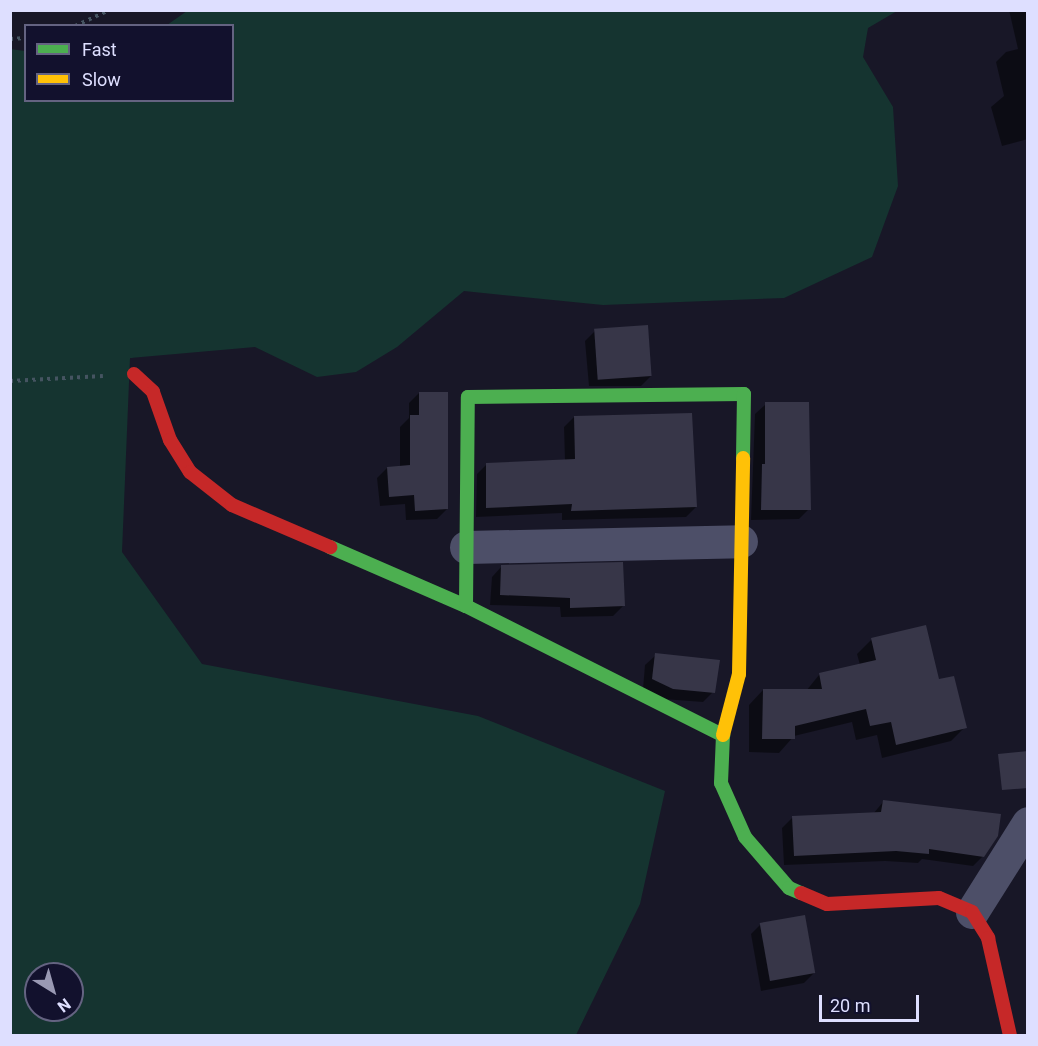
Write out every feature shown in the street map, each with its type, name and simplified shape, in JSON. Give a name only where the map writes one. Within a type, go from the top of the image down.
[{"type":"street","points":[[134,374],[153,392],[170,440],[190,472],[232,505],[466,606],[723,735]]},
{"type":"street","points":[[466,606],[468,397],[744,394],[739,674],[723,735],[721,783],[745,837],[789,888],[827,904],[939,898],[972,912],[988,938],[1010,1035]]},
{"type":"street","points":[[466,547],[741,541]]},
{"type":"street","points":[[972,912],[1028,823]]},
{"type":"path","points":[[79,24],[110,10]]},
{"type":"path","points":[[10,381],[134,374]]},
{"type":"green space","points":[[187,11],[897,11],[868,28],[863,57],[893,107],[898,186],[872,257],[784,298],[603,305],[464,291],[397,347],[356,372],[317,377],[255,347],[130,358],[122,552],[202,664],[478,716],[665,791],[640,904],[576,1035],[11,1035],[10,49],[24,51],[24,102],[234,102],[234,24],[168,24]]},
{"type":"building","points":[[648,325],[652,376],[598,380],[594,329]]},
{"type":"building","points":[[419,392],[448,392],[448,509],[415,511],[414,495],[389,497],[387,467],[410,465],[410,415],[419,415]]},
{"type":"building","points":[[765,402],[809,402],[811,510],[761,510],[762,464],[765,464]]},
{"type":"building","points":[[692,413],[697,507],[571,511],[572,504],[486,508],[486,463],[575,459],[574,416]]},
{"type":"building","points":[[623,562],[625,606],[570,608],[570,598],[500,595],[501,565]]},
{"type":"building","points":[[926,625],[939,679],[954,676],[967,728],[896,745],[891,722],[870,726],[866,709],[795,726],[795,739],[762,739],[763,689],[822,689],[819,673],[876,660],[871,638]]},
{"type":"building","points":[[655,653],[720,660],[715,693],[673,689],[652,679]]},
{"type":"building","points":[[1028,751],[1028,788],[1002,790],[998,754]]},
{"type":"building","points":[[883,800],[1001,814],[998,836],[984,857],[929,849],[929,854],[896,851],[794,856],[792,816],[881,812]]},
{"type":"building","points":[[805,915],[815,973],[770,981],[760,923]]},
{"type":"traffic: fast","points":[[466,606],[468,397],[744,394],[743,458]]},
{"type":"traffic: fast","points":[[330,547],[466,606],[723,735],[721,783],[745,837],[789,888],[801,893]]},
{"type":"traffic: slow","points":[[723,735],[739,674],[743,458]]},
{"type":"traffic: jam","points":[[134,374],[153,392],[170,440],[190,472],[232,505],[330,547]]},
{"type":"traffic: jam","points":[[801,893],[827,904],[939,898],[972,912],[988,938],[1010,1036]]}]
